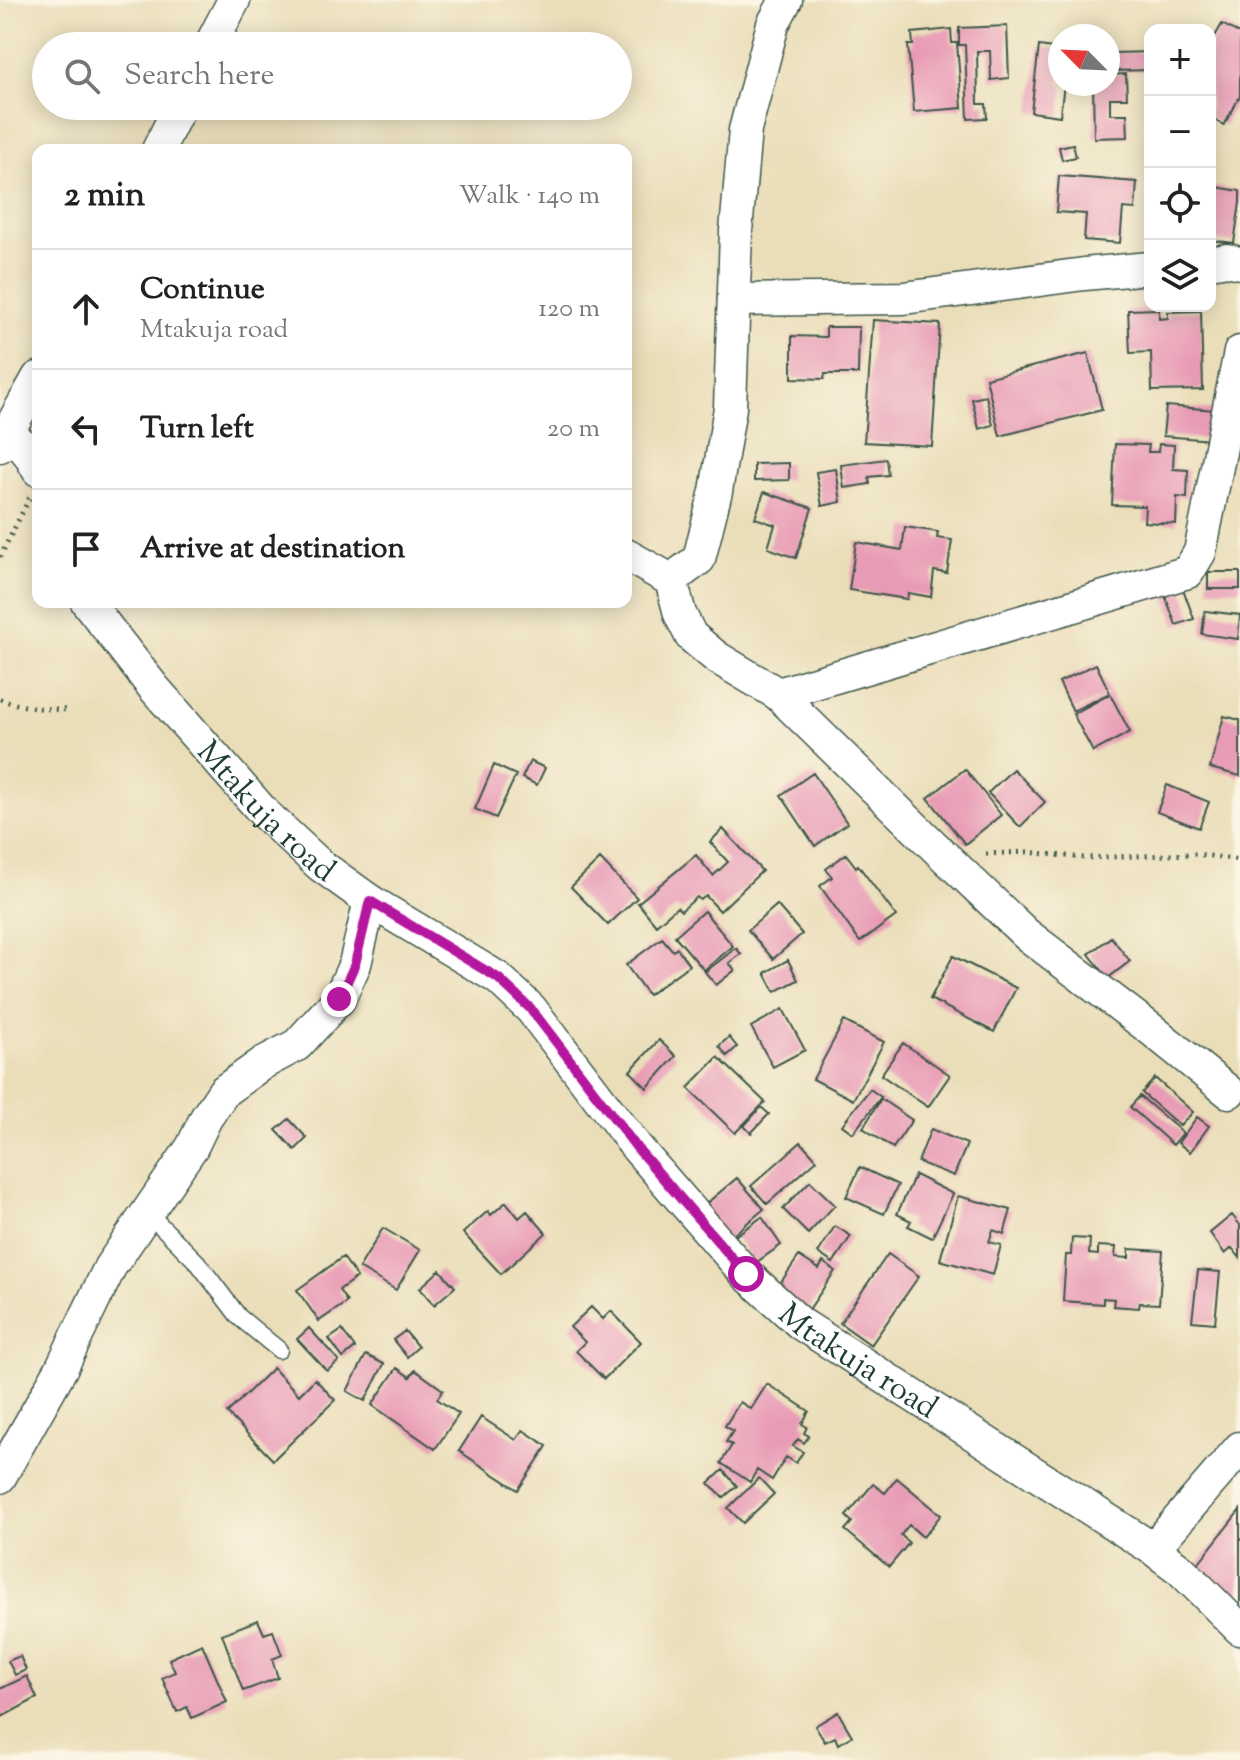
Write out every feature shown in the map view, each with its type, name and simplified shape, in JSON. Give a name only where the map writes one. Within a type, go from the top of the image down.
[{"type":"street","points":[[217,32],[234,0]]},
{"type":"street","points":[[671,580],[699,559],[716,491],[730,408],[736,231],[745,130],[773,24],[786,0]]},
{"type":"street","points":[[161,144],[173,120]]},
{"type":"street","points":[[1216,262],[1227,260],[1240,263]]},
{"type":"street","points":[[734,300],[904,298],[1144,269]]},
{"type":"street","points":[[778,694],[1188,572],[1200,552],[1235,405],[1240,352]]},
{"type":"street","points":[[32,389],[5,438],[29,454],[32,468]]},
{"type":"street","points":[[632,558],[671,580],[680,614],[691,636],[716,657],[778,694],[1026,934],[1229,1092]]},
{"type":"street","name":"Mtakuja road","points":[[92,608],[154,688],[265,814],[320,865],[370,901],[498,978],[531,1009],[637,1148],[746,1274],[801,1324],[1153,1549],[1181,1570],[1240,1629]]},
{"type":"street","points":[[0,1477],[61,1369],[110,1267],[192,1147],[224,1091],[263,1063],[297,1045],[339,999],[355,964],[370,901]]},
{"type":"street","points":[[1153,1549],[1240,1448]]},
{"type":"lane","points":[[148,1213],[198,1263],[239,1317],[279,1350]]},
{"type":"path","points":[[0,557],[32,488]]},
{"type":"path","points":[[0,699],[14,705],[70,710]]},
{"type":"path","points":[[940,852],[1027,852],[1084,858],[1196,854],[1240,860]]},
{"type":"building","points":[[1222,24],[1240,34],[1240,96],[1224,125],[1216,120],[1216,34]]},
{"type":"building","points":[[1007,26],[1009,78],[991,80],[990,51],[977,51],[978,104],[986,104],[987,118],[968,119],[965,45],[959,45],[959,28]]},
{"type":"building","points":[[951,29],[952,43],[957,43],[962,108],[914,112],[908,45],[913,45],[912,33]]},
{"type":"building","points":[[1039,46],[1048,47],[1048,96],[1062,96],[1060,116],[1031,112]]},
{"type":"building","points":[[1144,52],[1144,70],[1120,71],[1120,53]]},
{"type":"building","points":[[1120,74],[1126,74],[1127,98],[1110,98],[1110,114],[1127,114],[1128,137],[1094,138],[1093,96],[1120,96]]},
{"type":"building","points":[[1073,144],[1076,157],[1062,160],[1059,147]]},
{"type":"building","points":[[1059,176],[1137,182],[1135,209],[1123,208],[1120,243],[1084,240],[1086,214],[1056,212]]},
{"type":"building","points":[[1216,187],[1240,191],[1234,243],[1216,241]]},
{"type":"building","points":[[1128,310],[1159,312],[1159,319],[1168,318],[1168,312],[1201,312],[1203,390],[1152,391],[1151,352],[1130,353]]},
{"type":"building","points":[[873,320],[940,324],[932,446],[864,442]]},
{"type":"building","points":[[826,327],[859,327],[858,374],[825,374],[824,379],[792,378],[792,336],[826,337]]},
{"type":"building","points":[[1088,353],[1102,410],[1000,436],[986,378]]},
{"type":"building","points":[[986,396],[993,425],[979,429],[972,399]]},
{"type":"building","points":[[1166,406],[1215,410],[1212,440],[1163,436]]},
{"type":"building","points":[[1115,444],[1149,445],[1148,452],[1158,452],[1159,444],[1174,445],[1173,469],[1188,470],[1187,498],[1177,497],[1176,524],[1144,522],[1145,506],[1112,505]]},
{"type":"building","points":[[886,459],[888,475],[869,477],[870,484],[844,488],[841,465]]},
{"type":"building","points":[[789,463],[789,480],[754,481],[754,464]]},
{"type":"building","points":[[836,469],[841,502],[822,506],[816,472]]},
{"type":"building","points":[[764,492],[812,508],[796,558],[768,548],[775,525],[755,518]]},
{"type":"building","points":[[905,527],[938,532],[937,538],[952,540],[947,573],[934,571],[931,597],[908,593],[907,599],[849,590],[856,542],[902,550]]},
{"type":"building","points":[[1208,572],[1240,572],[1240,589],[1208,589]]},
{"type":"building","points":[[1183,589],[1194,619],[1176,625],[1165,595]]},
{"type":"building","points":[[1205,611],[1240,615],[1238,639],[1202,634]]},
{"type":"building","points":[[1096,664],[1110,693],[1073,711],[1059,682]]},
{"type":"building","points":[[1110,694],[1130,732],[1093,752],[1073,714]]},
{"type":"building","points":[[1224,716],[1240,720],[1240,776],[1210,768]]},
{"type":"building","points":[[530,761],[545,768],[537,785],[522,778]]},
{"type":"building","points":[[494,765],[516,775],[496,818],[475,809]]},
{"type":"building","points":[[965,769],[1001,815],[965,844],[928,798]]},
{"type":"building","points":[[1013,769],[1045,802],[1020,827],[988,793]]},
{"type":"building","points":[[813,773],[847,823],[815,846],[781,795]]},
{"type":"building","points":[[1167,785],[1209,802],[1199,828],[1157,812]]},
{"type":"building","points":[[723,829],[762,871],[720,911],[706,896],[700,900],[697,897],[681,911],[677,907],[656,925],[638,903],[696,855],[713,876],[728,862],[710,842]]},
{"type":"building","points":[[846,854],[856,867],[858,865],[896,916],[860,942],[820,886],[832,877],[826,869]]},
{"type":"building","points":[[600,859],[637,898],[608,925],[571,887]]},
{"type":"building","points":[[777,905],[802,934],[773,959],[748,930]]},
{"type":"building","points":[[704,911],[733,946],[704,970],[675,936]]},
{"type":"building","points":[[1111,937],[1130,961],[1108,978],[1089,954]]},
{"type":"building","points":[[662,938],[673,951],[677,948],[689,965],[648,995],[626,965]]},
{"type":"building","points":[[736,948],[741,954],[729,963],[735,970],[716,985],[705,972]]},
{"type":"building","points":[[953,956],[1016,988],[994,1032],[930,999]]},
{"type":"building","points":[[788,960],[798,980],[775,992],[765,973]]},
{"type":"building","points":[[783,1009],[805,1050],[773,1067],[751,1027]]},
{"type":"building","points":[[844,1021],[884,1042],[853,1100],[813,1079]]},
{"type":"building","points":[[729,1037],[737,1047],[727,1056],[719,1046]]},
{"type":"building","points":[[659,1040],[676,1056],[647,1088],[630,1071]]},
{"type":"building","points":[[903,1043],[950,1075],[928,1107],[881,1075]]},
{"type":"building","points":[[718,1057],[765,1102],[735,1133],[688,1088]]},
{"type":"building","points":[[1155,1078],[1193,1112],[1180,1126],[1142,1093]]},
{"type":"building","points":[[870,1089],[881,1097],[853,1133],[842,1125]]},
{"type":"building","points":[[1140,1096],[1183,1133],[1173,1145],[1130,1107]]},
{"type":"building","points":[[881,1099],[912,1120],[893,1148],[863,1128]]},
{"type":"building","points":[[761,1107],[769,1114],[751,1133],[744,1126]]},
{"type":"building","points":[[1197,1117],[1209,1126],[1190,1152],[1178,1143]]},
{"type":"building","points":[[289,1119],[307,1138],[295,1150],[276,1130]]},
{"type":"building","points":[[931,1129],[967,1144],[954,1176],[918,1162]]},
{"type":"building","points":[[801,1142],[817,1160],[767,1204],[751,1186]]},
{"type":"building","points":[[860,1167],[898,1185],[884,1214],[846,1197]]},
{"type":"building","points":[[915,1175],[953,1194],[932,1238],[908,1226],[911,1221],[897,1214]]},
{"type":"building","points":[[737,1178],[764,1209],[727,1240],[701,1208]]},
{"type":"building","points":[[810,1181],[835,1205],[808,1234],[783,1209]]},
{"type":"building","points":[[958,1196],[1011,1210],[1004,1234],[993,1230],[989,1242],[1001,1245],[993,1275],[940,1260]]},
{"type":"building","points":[[506,1202],[519,1218],[527,1211],[546,1233],[501,1274],[463,1233],[488,1211],[491,1215]]},
{"type":"building","points":[[1232,1215],[1240,1225],[1240,1258],[1232,1248],[1225,1254],[1210,1233]]},
{"type":"building","points":[[762,1217],[781,1245],[754,1264],[735,1236]]},
{"type":"building","points":[[835,1226],[851,1236],[833,1263],[818,1253]]},
{"type":"building","points":[[383,1228],[420,1250],[396,1290],[359,1268]]},
{"type":"building","points":[[1072,1238],[1090,1239],[1089,1254],[1098,1255],[1098,1246],[1116,1247],[1115,1257],[1129,1258],[1129,1249],[1163,1251],[1159,1304],[1140,1303],[1139,1308],[1113,1306],[1114,1299],[1103,1298],[1103,1304],[1063,1301],[1066,1255],[1071,1255]]},
{"type":"building","points":[[888,1254],[919,1276],[871,1345],[840,1323]]},
{"type":"building","points":[[799,1256],[819,1269],[823,1262],[835,1271],[806,1314],[774,1292]]},
{"type":"building","points":[[343,1257],[357,1277],[339,1290],[347,1302],[319,1321],[297,1290]]},
{"type":"building","points":[[440,1270],[455,1287],[434,1305],[420,1288]]},
{"type":"building","points":[[1198,1270],[1220,1272],[1215,1323],[1192,1321]]},
{"type":"building","points":[[591,1307],[603,1319],[611,1311],[641,1342],[604,1379],[576,1351],[585,1342],[570,1327]]},
{"type":"building","points":[[309,1328],[339,1361],[327,1371],[297,1339]]},
{"type":"building","points":[[342,1330],[355,1348],[343,1358],[329,1339]]},
{"type":"building","points":[[405,1331],[418,1347],[407,1357],[393,1340]]},
{"type":"building","points":[[366,1355],[384,1364],[365,1401],[347,1391]]},
{"type":"building","points":[[273,1368],[299,1395],[315,1379],[335,1400],[273,1460],[227,1413]]},
{"type":"building","points":[[397,1368],[410,1377],[415,1370],[443,1390],[437,1399],[459,1414],[435,1449],[372,1405]]},
{"type":"building","points":[[767,1384],[809,1411],[802,1424],[807,1427],[804,1433],[809,1436],[804,1443],[798,1439],[793,1446],[803,1452],[796,1463],[786,1457],[772,1480],[757,1470],[750,1482],[721,1463],[732,1445],[726,1442],[733,1431],[725,1426],[740,1402],[751,1409]]},
{"type":"building","points":[[481,1417],[516,1440],[523,1430],[547,1446],[518,1490],[459,1451]]},
{"type":"building","points":[[723,1470],[737,1486],[723,1498],[709,1483]]},
{"type":"building","points":[[759,1478],[774,1494],[743,1523],[728,1508]]},
{"type":"building","points":[[897,1478],[941,1515],[923,1537],[909,1525],[901,1535],[909,1543],[889,1567],[845,1530],[852,1522],[846,1516],[873,1484],[885,1493]]},
{"type":"building","points":[[1240,1510],[1240,1607],[1193,1570]]},
{"type":"building","points":[[258,1620],[264,1634],[273,1631],[282,1655],[272,1659],[278,1678],[243,1691],[222,1634]]},
{"type":"building","points":[[202,1644],[227,1702],[192,1718],[187,1707],[177,1712],[162,1678],[175,1672],[169,1659]]},
{"type":"building","points":[[20,1656],[26,1670],[15,1675],[8,1661]]},
{"type":"building","points":[[27,1676],[37,1698],[0,1718],[0,1689]]},
{"type":"building","points":[[838,1712],[852,1736],[838,1744],[835,1737],[825,1742],[815,1726]]},
{"type":"route","points":[[339,999],[355,964],[370,901],[498,978],[531,1009],[637,1148],[746,1274]]}]
